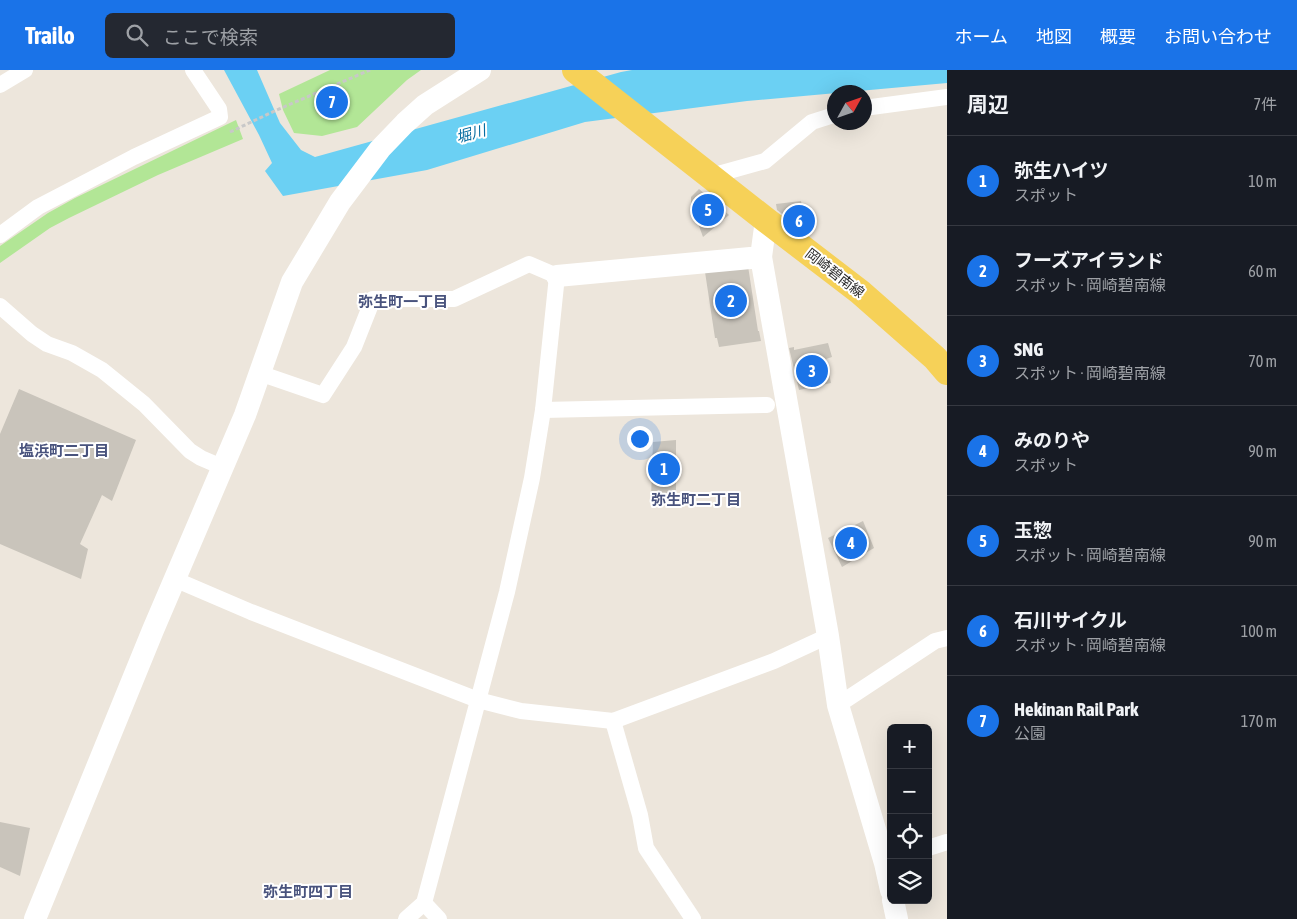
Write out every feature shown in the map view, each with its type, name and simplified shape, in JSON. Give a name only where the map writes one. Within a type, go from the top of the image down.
[{"type":"main road","name":"岡崎碧南線","points":[[576,71],[860,292],[935,358],[947,372]]},
{"type":"street","points":[[0,85],[25,70]]},
{"type":"street","points":[[0,236],[38,207],[134,157],[220,117],[218,109],[193,70]]},
{"type":"street","points":[[35,919],[174,579],[245,415],[292,282],[340,202],[380,149],[425,105],[480,70]]},
{"type":"street","points":[[872,107],[947,97]]},
{"type":"street","points":[[711,176],[765,162],[812,122],[827,117]]},
{"type":"street","points":[[766,220],[760,257],[828,636],[838,705],[887,859]]},
{"type":"street","points":[[259,374],[323,395],[354,347],[373,298],[454,299],[529,264],[557,276],[760,257]]},
{"type":"street","points":[[406,919],[424,903],[507,592],[532,478],[543,410],[557,276]]},
{"type":"street","points":[[0,306],[32,334],[47,344],[72,353],[102,370],[144,404],[190,451],[222,467]]},
{"type":"street","points":[[543,410],[767,405]]},
{"type":"street","points":[[174,579],[251,612],[478,700],[521,712],[613,721],[774,661],[828,636]]},
{"type":"street","points":[[838,705],[935,641],[947,638]]},
{"type":"street","points":[[613,721],[640,815],[646,848],[693,919]]},
{"type":"street","points":[[932,847],[947,842]]},
{"type":"street","points":[[424,903],[439,919]]},
{"type":"street","points":[[894,904],[897,919]]},
{"type":"path","points":[[226,134],[370,70]]},
{"type":"green space","points":[[330,70],[421,70],[407,80],[357,127],[322,136],[294,133],[283,110],[279,94]]},
{"type":"green space","points":[[236,120],[243,139],[158,175],[69,218],[50,228],[0,263],[0,246],[48,213]]},
{"type":"water","name":"堀川","points":[[224,70],[257,70],[280,123],[301,150],[315,157],[632,70],[947,70],[947,83],[872,90],[872,85],[827,85],[827,94],[747,101],[585,122],[427,170],[283,196],[265,171],[272,163]]},
{"type":"building","points":[[699,189],[729,215],[703,237],[691,204],[691,197]]},
{"type":"building","points":[[801,201],[807,233],[777,210],[776,204]]},
{"type":"building","points":[[748,266],[761,341],[719,347],[717,338],[715,338],[705,272]]},
{"type":"building","points":[[828,343],[832,357],[826,359],[831,383],[799,390],[789,348],[794,347],[794,350]]},
{"type":"building","points":[[19,389],[136,440],[112,501],[102,495],[80,544],[88,549],[81,579],[0,544],[0,434]]},
{"type":"building","points":[[676,440],[676,495],[651,497],[653,442]]},
{"type":"building","points":[[863,521],[874,548],[842,567],[828,538]]},
{"type":"building","points":[[0,822],[30,828],[20,876],[0,867]]},
{"type":"place","name":"Hekinan Rail Park","points":[[332,102]]},
{"type":"place","name":"玉惣","points":[[708,210]]},
{"type":"place","name":"石川サイクル","points":[[799,221]]},
{"type":"place","name":"フーズアイランド","points":[[731,301]]},
{"type":"place","name":"SNG","points":[[812,371]]},
{"type":"place","name":"弥生ハイツ","points":[[664,469]]},
{"type":"place","name":"みのりや","points":[[851,543]]},
{"type":"district","name":"弥生町一丁目","points":[[403,302]]},
{"type":"district","name":"塩浜町二丁目","points":[[64,451]]},
{"type":"district","name":"弥生町二丁目","points":[[696,500]]},
{"type":"district","name":"弥生町四丁目","points":[[308,892]]}]
